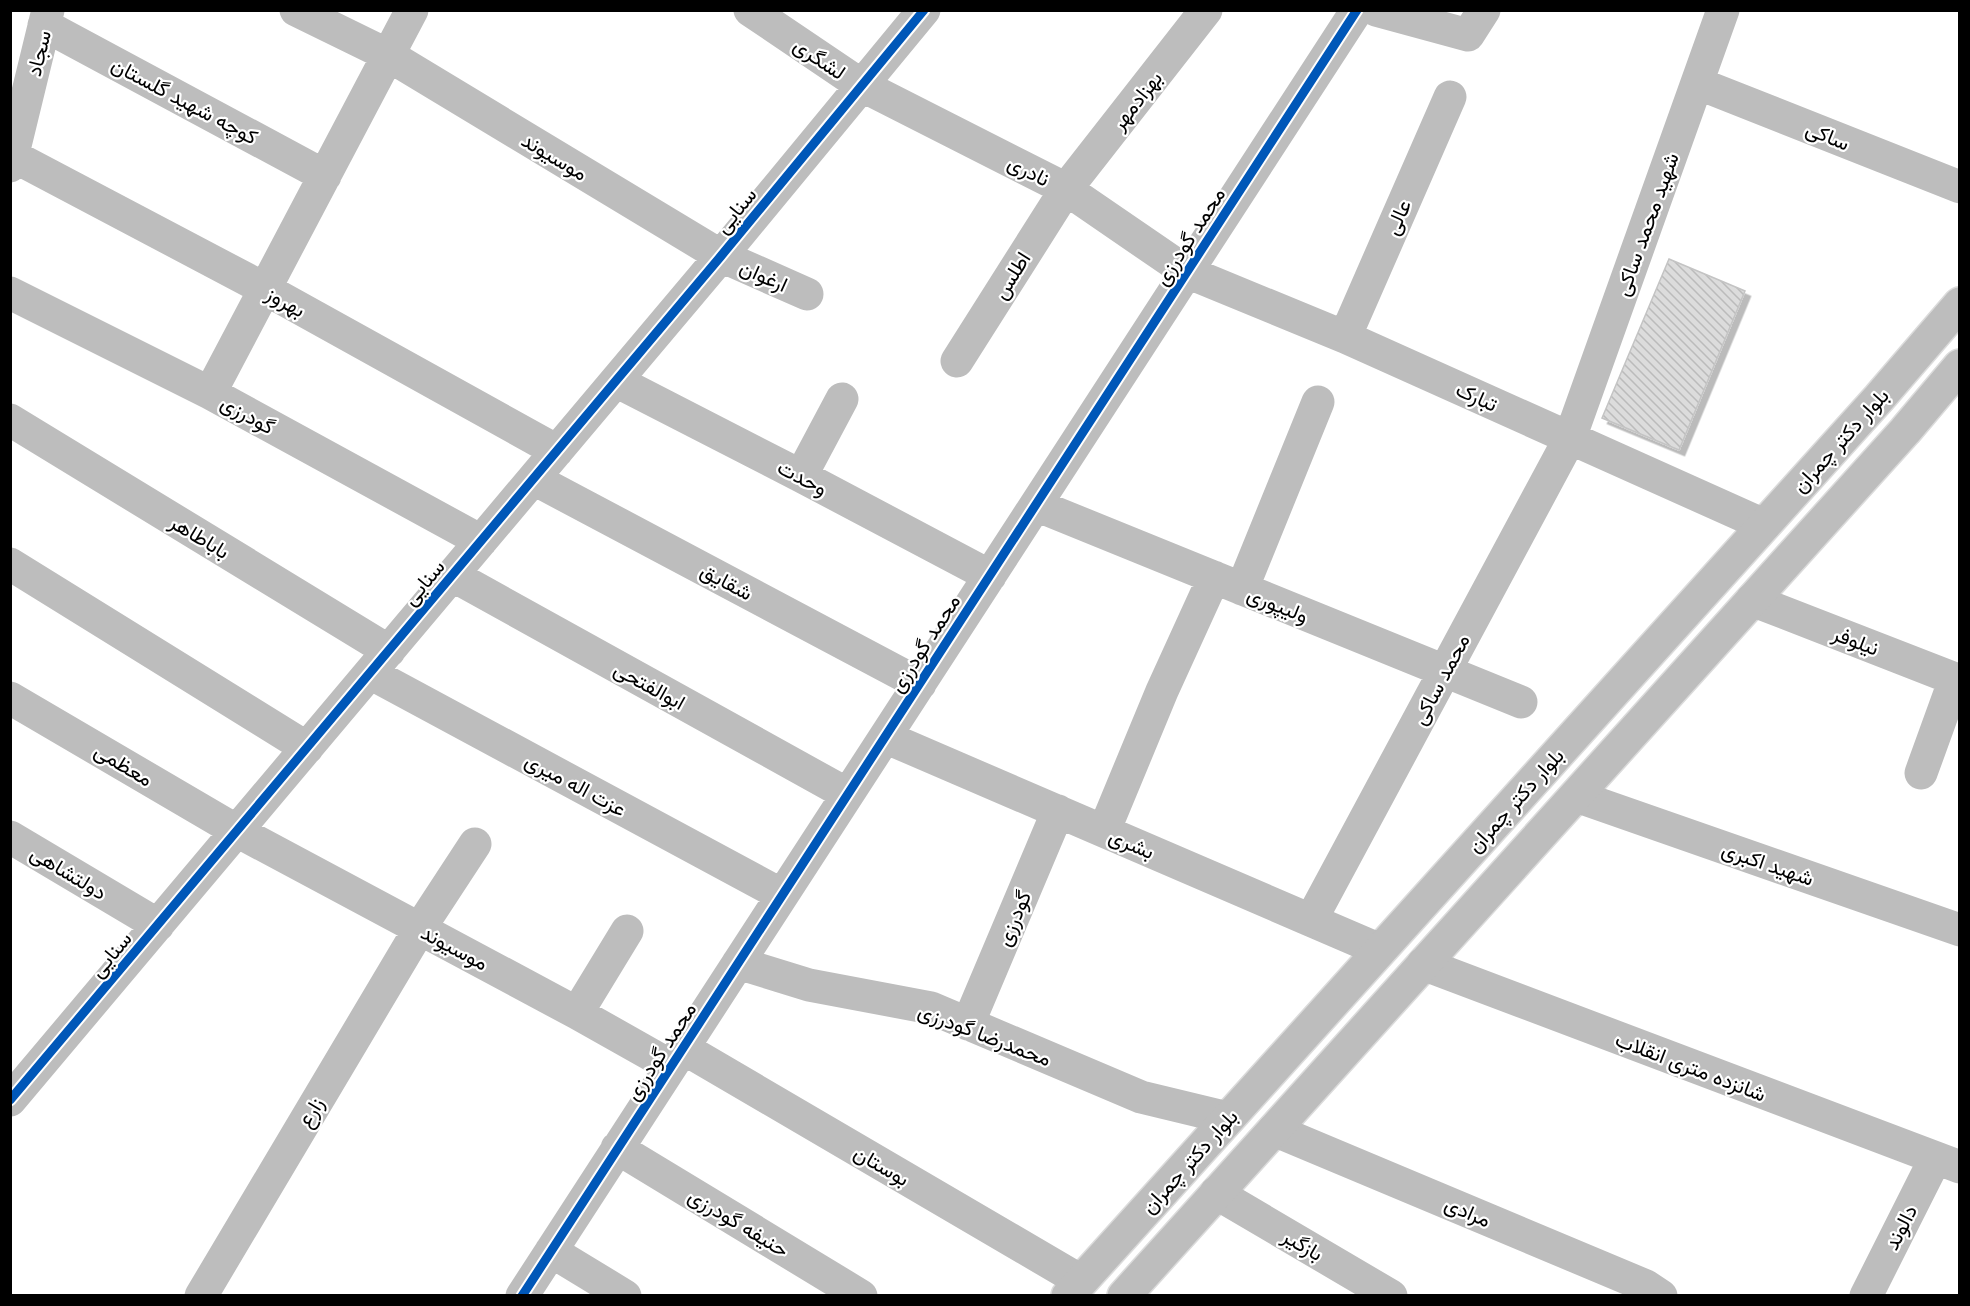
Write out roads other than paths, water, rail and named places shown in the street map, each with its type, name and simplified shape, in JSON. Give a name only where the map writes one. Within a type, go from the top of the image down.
[{"type":"street","name":"موسیوند","points":[[296,10],[388,55],[721,255]]},
{"type":"street","points":[[210,393],[412,10]]},
{"type":"street","name":"لشگری","points":[[750,10],[861,85]]},
{"type":"street","name":"سنایی","points":[[10,1100],[534,479],[924,10]]},
{"type":"street","name":"بهزادمهر","points":[[1066,189],[1206,10]]},
{"type":"street","name":"محمد گودرزی","points":[[522,1296],[1357,10]]},
{"type":"street","points":[[1376,10],[1468,35],[1484,10]]},
{"type":"street","name":"شهید محمد ساکی","points":[[1570,438],[1723,10]]},
{"type":"street","name":"سجاد","points":[[12,161],[19,82],[46,18]]},
{"type":"street","name":"کوچه شهید گلستان","points":[[46,18],[325,176]]},
{"type":"street","name":"ساکی","points":[[1697,83],[1959,187]]},
{"type":"street","name":"نادری","points":[[861,85],[1066,189],[1187,272]]},
{"type":"street","name":"عالی","points":[[1345,337],[1450,97]]},
{"type":"street","name":"بهروز","points":[[12,161],[265,289],[557,451]]},
{"type":"street","name":"اطلس","points":[[957,361],[1066,189]]},
{"type":"street","name":"ارغوان","points":[[721,255],[807,294]]},
{"type":"street","name":"تبارک","points":[[1187,272],[1345,337],[1764,525]]},
{"type":"street","name":"گودرزی","points":[[10,293],[210,393],[481,541]]},
{"type":"street","name":"بلوار دکتر چمران","points":[[1074,1288],[1879,398],[1959,303]]},
{"type":"street","name":"بلوار دکتر چمران","points":[[1124,1296],[1905,431],[1959,366]]},
{"type":"street","name":"وحدت","points":[[616,381],[990,576]]},
{"type":"street","points":[[801,476],[842,399]]},
{"type":"street","points":[[1104,831],[1162,691],[1228,583],[1318,402]]},
{"type":"street","name":"باباطاهر","points":[[10,420],[380,662]]},
{"type":"street","name":"محمد ساکی","points":[[1311,920],[1570,438]]},
{"type":"street","name":"شقایق","points":[[534,479],[920,684]]},
{"type":"street","name":"ولیپوری","points":[[1036,505],[1521,702]]},
{"type":"street","points":[[10,564],[307,748]]},
{"type":"street","name":"ابوالفتحی","points":[[452,575],[847,794]]},
{"type":"street","name":"نیلوفر","points":[[1752,600],[1957,680]]},
{"type":"street","name":"عزت اله میری","points":[[380,662],[782,895]]},
{"type":"street","points":[[1921,772],[1957,680]]},
{"type":"street","name":"معظمی","points":[[10,698],[237,831]]},
{"type":"street","name":"بشری","points":[[885,737],[1380,950]]},
{"type":"street","name":"شهید اکبری","points":[[1576,796],[1959,930]]},
{"type":"street","name":"گودرزی","points":[[968,1024],[1058,811]]},
{"type":"street","name":"موسیوند","points":[[237,831],[577,1013],[677,1057]]},
{"type":"street","name":"دولتشاهی","points":[[10,837],[158,925]]},
{"type":"street","name":"زارع","points":[[201,1296],[420,928],[475,844]]},
{"type":"street","points":[[577,1013],[627,931]]},
{"type":"street","name":"محمدرضا گودرزی","points":[[738,963],[809,985],[931,1008],[1141,1097],[1228,1118]]},
{"type":"street","name":"شانزده متری انقلاب","points":[[1423,964],[1947,1163]]},
{"type":"street","name":"بوستان","points":[[677,1057],[1074,1288]]},
{"type":"street","name":"مرادی","points":[[1274,1130],[1646,1286],[1661,1296]]},
{"type":"street","name":"حنیفه گودرزی","points":[[617,1148],[861,1296]]},
{"type":"street","name":"دالوند","points":[[1866,1296],[1947,1163]]},
{"type":"street","name":"بازگیر","points":[[1216,1193],[1391,1296]]},
{"type":"street","points":[[551,1251],[625,1296]]}]
